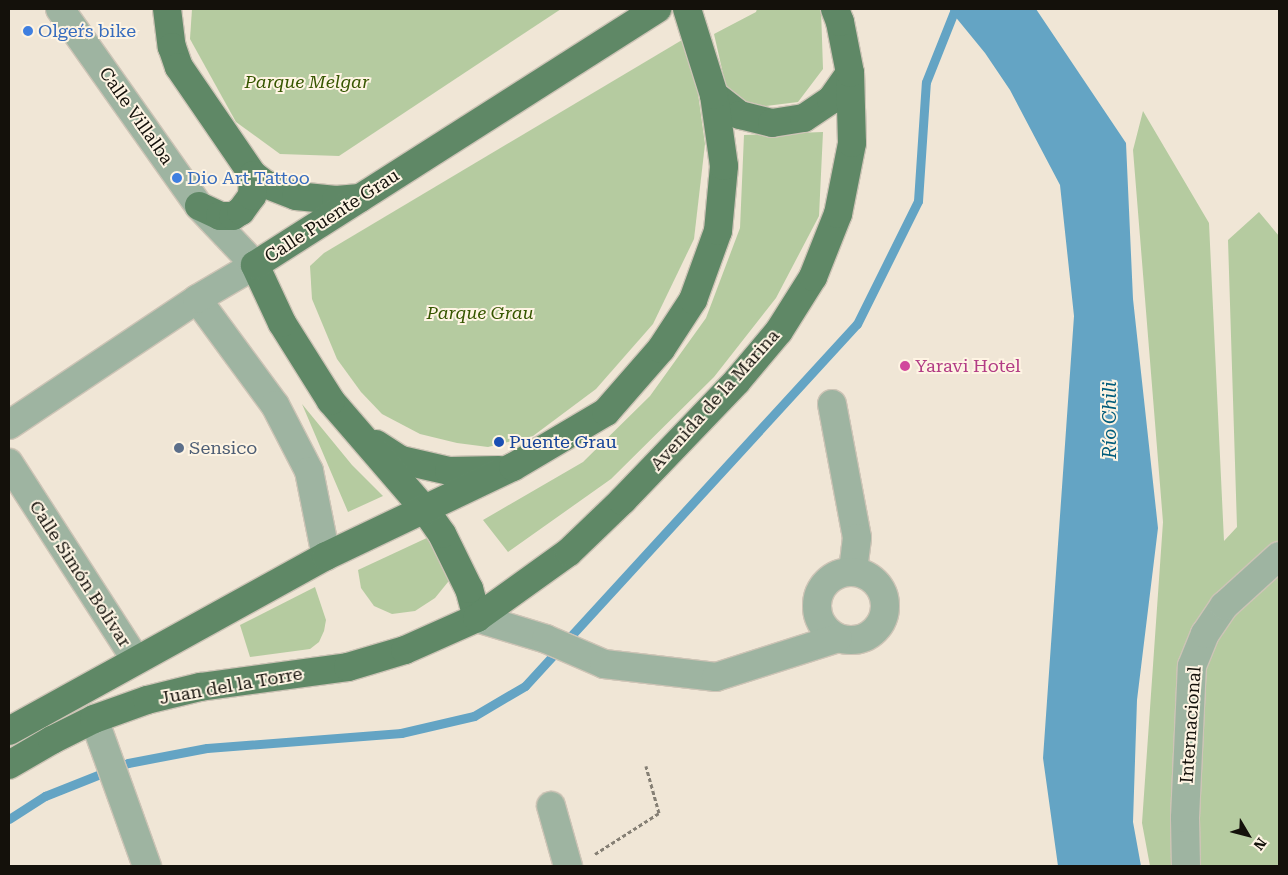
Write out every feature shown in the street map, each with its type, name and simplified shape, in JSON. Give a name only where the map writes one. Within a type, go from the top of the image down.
[{"type":"main road","points":[[167,9],[172,47],[179,67],[253,175],[266,184],[296,196],[336,200],[360,198]]},
{"type":"main road","name":"Calle Puente Grau","points":[[256,266],[482,119],[657,9]]},
{"type":"main road","points":[[9,731],[326,556],[513,467],[606,412],[661,349],[693,300],[718,231],[724,166],[714,95],[687,9]]},
{"type":"main road","name":"Avenida de la Marina","points":[[405,650],[477,618],[569,552],[736,381],[779,331],[813,277],[838,214],[852,143],[850,72],[840,22],[835,9]]},
{"type":"main road","points":[[714,95],[740,115],[772,123],[804,118],[831,100],[850,72]]},
{"type":"main road","points":[[200,206],[210,214],[227,217],[242,211],[252,196],[253,175]]},
{"type":"main road","points":[[256,266],[282,324],[306,364],[356,431],[425,510],[442,534],[457,561],[477,618]]},
{"type":"main road","points":[[356,431],[401,460],[449,471],[496,471],[513,467]]},
{"type":"main road","name":"Juan del la Torre","points":[[9,765],[52,740],[98,730],[147,700],[200,687],[348,667],[405,650]]},
{"type":"street","name":"Calle Villalba","points":[[60,9],[200,206],[256,266]]},
{"type":"street","name":"Calle Puente Grau","points":[[9,424],[197,299],[256,266]]},
{"type":"street","points":[[197,299],[275,405],[309,471],[326,556]]},
{"type":"street","points":[[832,404],[858,538],[853,572]]},
{"type":"street","name":"Calle Simón Bolívar","points":[[9,463],[136,660]]},
{"type":"street","name":"Internacional","points":[[1186,866],[1185,818],[1192,666],[1204,634],[1224,606],[1279,556]]},
{"type":"street","points":[[853,572],[865,575],[882,590],[885,614],[880,624],[867,636],[850,641],[838,638],[829,633],[818,615],[819,594],[833,578],[843,573],[853,572]]},
{"type":"street","points":[[477,618],[546,639],[604,664],[716,677],[838,638]]},
{"type":"street","points":[[98,730],[147,866]]},
{"type":"street","points":[[551,806],[568,866]]},
{"type":"path","points":[[592,856],[659,813],[646,766]]},
{"type":"green space","name":"Parque Melgar","points":[[192,9],[561,9],[339,156],[280,154],[236,122],[190,39]]},
{"type":"green space","points":[[757,9],[821,9],[823,69],[798,102],[749,108],[727,91],[714,34],[756,12]]},
{"type":"green space","name":"Parque Grau","points":[[682,40],[696,79],[705,144],[694,239],[653,324],[596,389],[533,436],[488,447],[457,443],[420,434],[382,414],[361,392],[337,359],[312,299],[310,266],[324,253]]},
{"type":"green space","points":[[1143,111],[1209,223],[1224,541],[1237,527],[1228,240],[1259,212],[1279,236],[1279,866],[1150,866],[1142,823],[1163,522],[1133,150]]},
{"type":"green space","points":[[823,132],[819,216],[776,298],[714,377],[611,479],[508,552],[483,520],[583,462],[650,396],[706,318],[740,228],[744,135]]},
{"type":"green space","points":[[302,404],[352,465],[383,496],[348,512]]},
{"type":"green space","points":[[431,536],[450,563],[448,582],[435,598],[415,611],[392,614],[374,606],[361,588],[358,570]]},
{"type":"green space","points":[[315,587],[326,620],[319,642],[310,649],[250,657],[240,625]]},
{"type":"water","name":"Río Chili","points":[[949,9],[1036,9],[1126,143],[1133,299],[1158,528],[1137,700],[1133,822],[1141,866],[1058,866],[1043,758],[1074,316],[1060,185],[1010,90],[985,53]]},
{"type":"waterway","points":[[9,819],[45,796],[128,763],[207,748],[401,733],[474,716],[525,686],[857,324],[918,201],[926,82],[955,9]]},
{"type":"place","name":"Olger´s bike","points":[[28,31]]},
{"type":"place","name":"Dio Art Tattoo","points":[[177,178]]},
{"type":"place","name":"Yaravi Hotel","points":[[905,366]]},
{"type":"place","name":"Puente Grau","points":[[499,442]]},
{"type":"place","name":"Sensico","points":[[179,448]]}]
